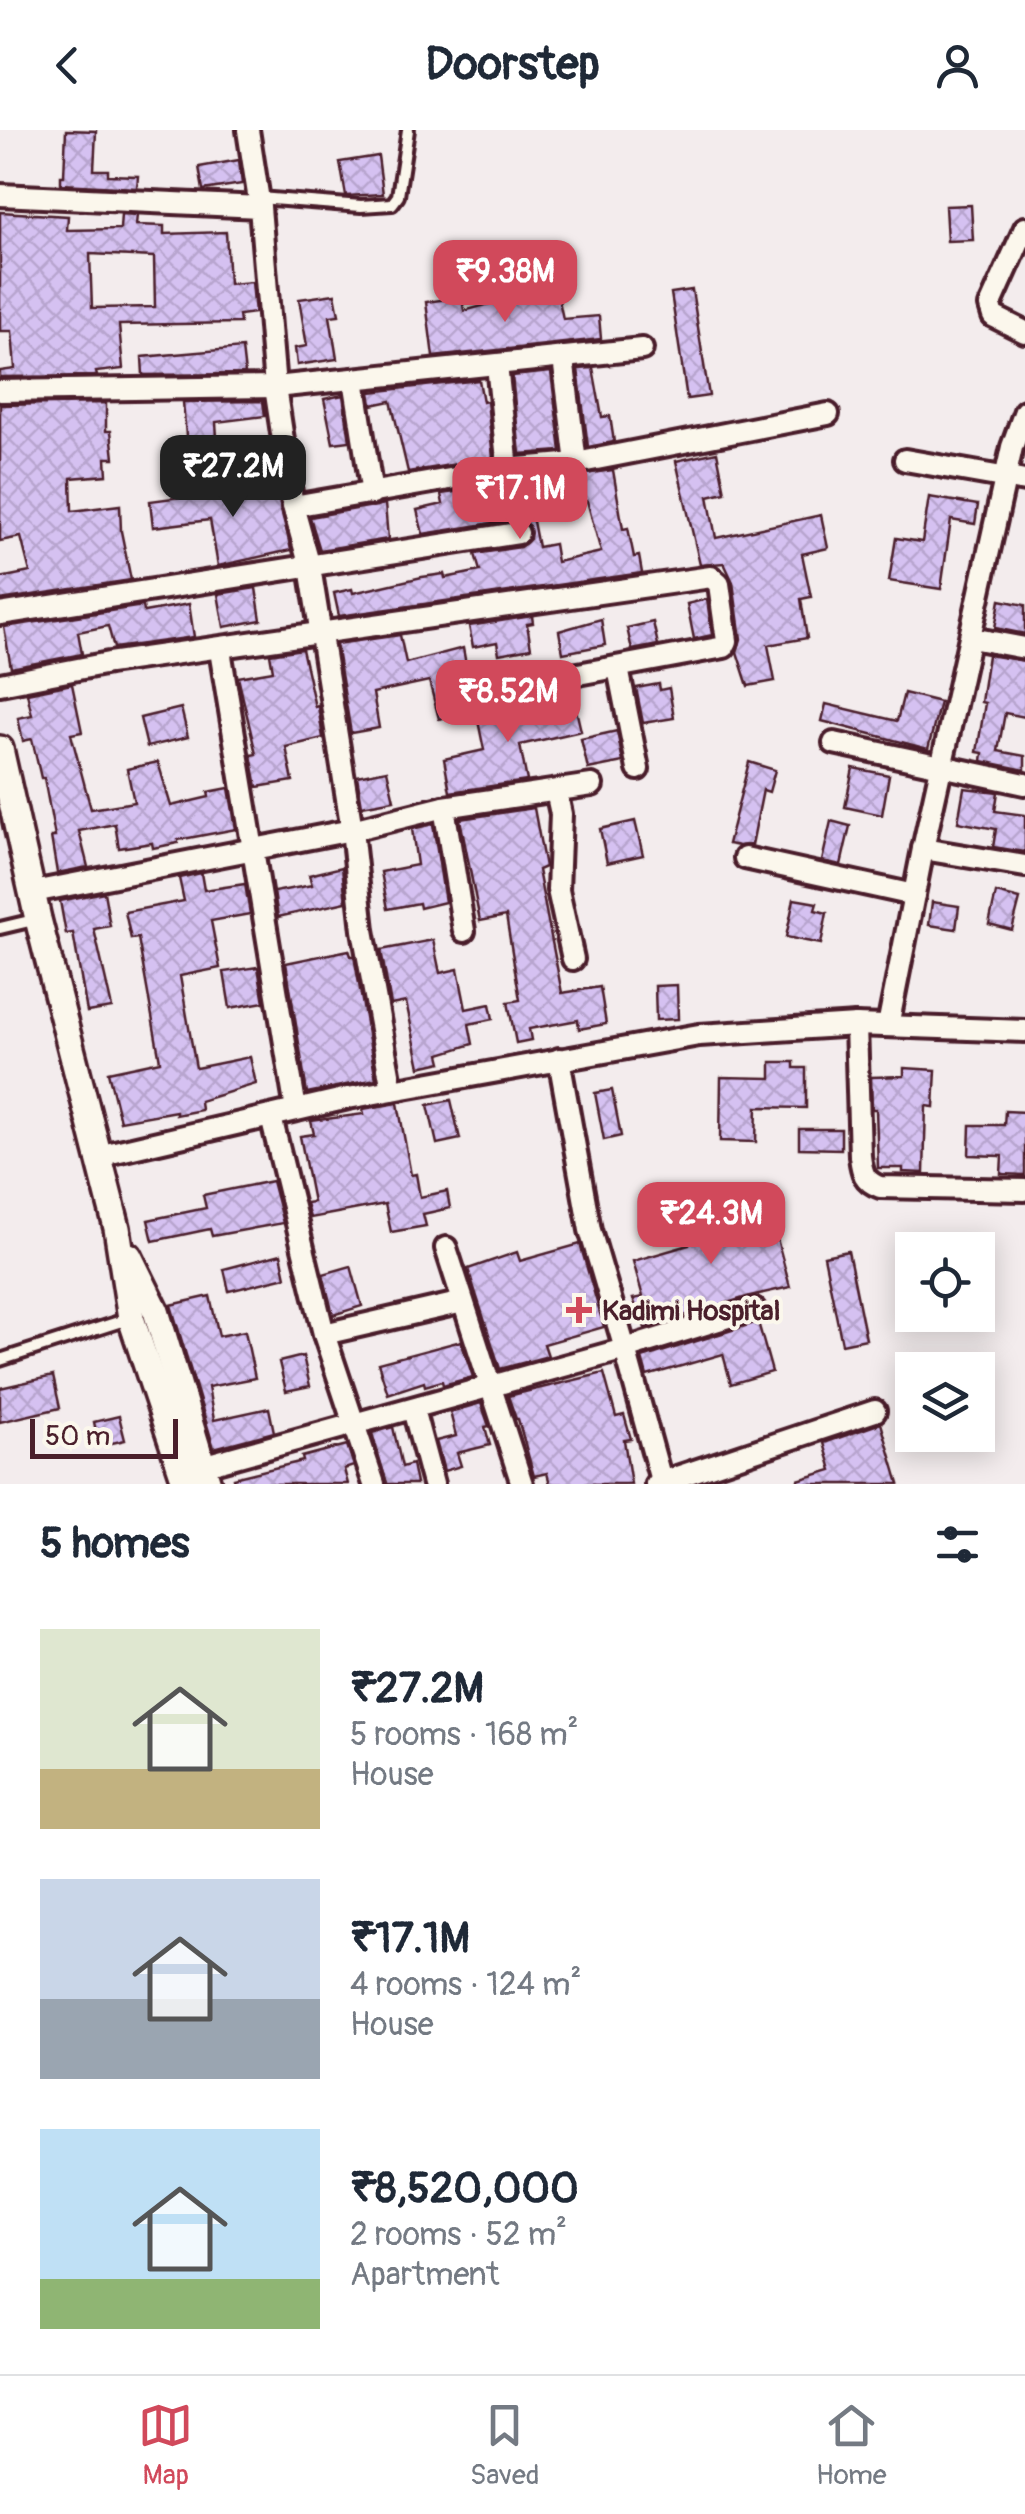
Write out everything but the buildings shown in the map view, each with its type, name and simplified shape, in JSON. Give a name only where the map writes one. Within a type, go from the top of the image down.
[{"type":"street","points":[[248,130],[259,203],[275,387],[293,506],[310,566],[322,635],[364,930],[392,1090]]},
{"type":"street","points":[[0,195],[259,203]]},
{"type":"street","points":[[1025,228],[990,306],[993,316],[1025,332]]},
{"type":"street","points":[[0,391],[275,387],[642,349]]},
{"type":"street","points":[[564,358],[576,463]]},
{"type":"street","points":[[497,365],[508,469]]},
{"type":"street","points":[[354,378],[372,494]]},
{"type":"street","points":[[888,1026],[923,849],[972,638],[1016,480],[1012,447],[1025,411]]},
{"type":"street","points":[[293,506],[508,469],[576,463],[828,414]]},
{"type":"street","points":[[905,460],[1016,480]]},
{"type":"street","points":[[0,614],[518,533]]},
{"type":"street","points":[[0,684],[109,663],[716,580],[728,641],[724,647],[562,677]]},
{"type":"street","points":[[972,638],[1025,648]]},
{"type":"street","points":[[220,650],[296,1110]]},
{"type":"street","points":[[618,668],[638,769]]},
{"type":"street","points":[[834,743],[1025,784]]},
{"type":"street","points":[[0,749],[38,919],[116,1228],[131,1318],[198,1478]]},
{"type":"street","points":[[32,892],[352,830],[444,807],[592,785]]},
{"type":"street","points":[[556,791],[560,814],[558,890],[574,959]]},
{"type":"street","points":[[444,807],[464,931]]},
{"type":"street","points":[[923,849],[1025,866]]},
{"type":"street","points":[[745,858],[914,895]]},
{"type":"street","points":[[98,1156],[392,1090],[699,1035],[856,1024],[1025,1032]]},
{"type":"street","points":[[856,1024],[864,1178],[880,1186],[1025,1190]]},
{"type":"street","points":[[559,1059],[590,1230],[660,1484],[875,1411]]},
{"type":"street","points":[[271,1117],[324,1334],[374,1484]]},
{"type":"street","points":[[116,1228],[156,1311],[198,1478]]},
{"type":"street","points":[[446,1248],[522,1484]]},
{"type":"street","points":[[324,1334],[463,1302]]},
{"type":"street","points":[[198,1478],[354,1424],[626,1350],[754,1309]]},
{"type":"street","points":[[413,1409],[433,1484]]},
{"type":"lane","points":[[259,203],[392,204],[398,196],[408,130]]},
{"type":"lane","points":[[0,928],[38,919]]},
{"type":"lane","points":[[0,1360],[131,1318]]},
{"type":"place","name":"Kadimi Hospital","points":[[579,1310]]}]
